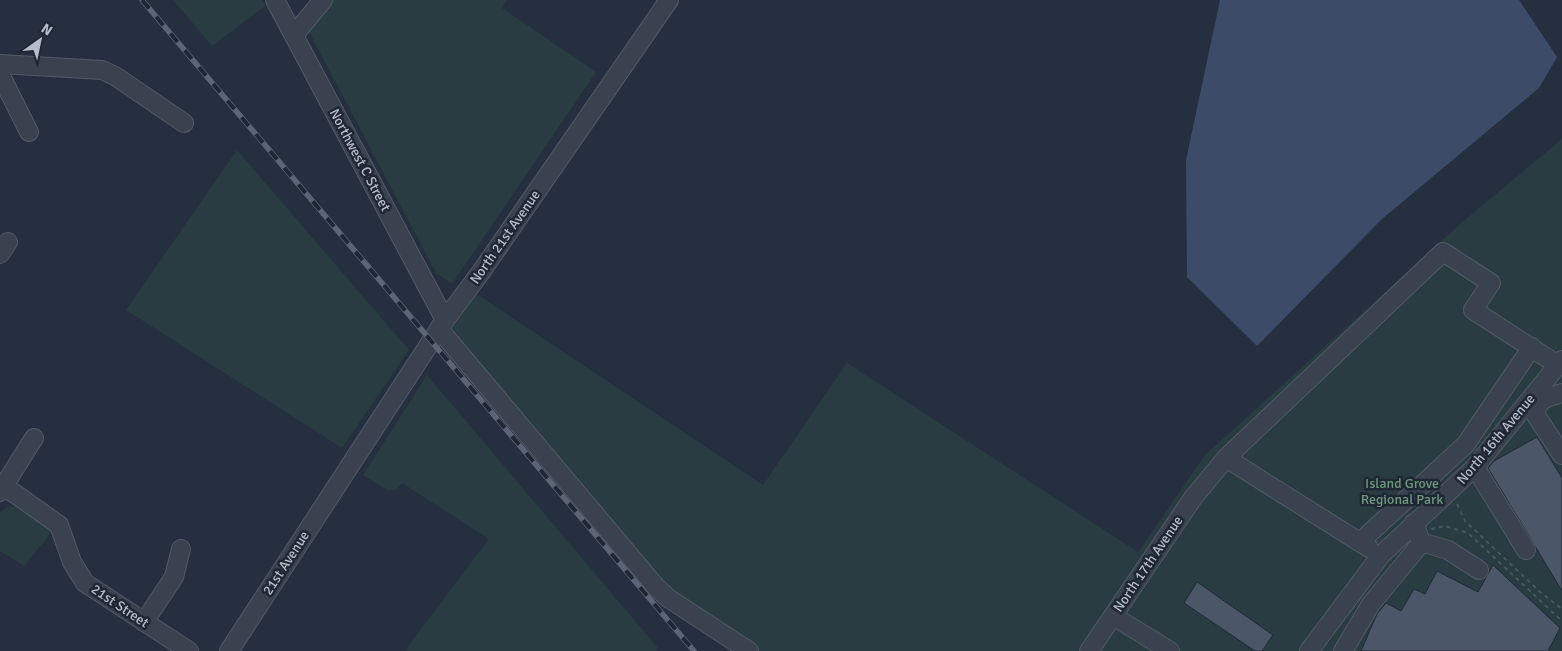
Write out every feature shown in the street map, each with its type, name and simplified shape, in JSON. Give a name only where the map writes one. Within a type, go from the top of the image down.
[{"type":"street","name":"Northwest C Street","points":[[275,0],[442,325],[657,588],[668,598],[749,651]]},
{"type":"street","points":[[294,35],[323,0]]},
{"type":"street","name":"North 21st Avenue","points":[[344,476],[442,325],[481,272],[669,0]]},
{"type":"street","points":[[0,64],[102,70],[116,76],[184,123]]},
{"type":"street","points":[[0,74],[29,132]]},
{"type":"street","name":"North 17th Avenue","points":[[1089,651],[1209,478],[1226,458],[1443,252],[1490,283],[1473,310],[1532,347]]},
{"type":"street","points":[[1360,542],[1466,444],[1532,347],[1560,363]]},
{"type":"street","name":"North 16th Avenue","points":[[1309,651],[1381,555],[1420,532],[1455,488],[1548,394],[1560,363]]},
{"type":"street","points":[[1548,394],[1536,408],[1535,414],[1562,455]]},
{"type":"street","name":"21st Street","points":[[34,438],[2,489],[59,525],[64,533],[72,562],[85,583],[189,651]]},
{"type":"street","points":[[1226,458],[1381,555]]},
{"type":"street","points":[[1475,467],[1526,550]]},
{"type":"street","name":"21st Avenue","points":[[229,651],[344,476]]},
{"type":"street","points":[[1343,651],[1371,604],[1420,532],[1479,570]]},
{"type":"street","points":[[144,622],[174,577],[181,549]]},
{"type":"street","points":[[1113,616],[1170,651]]},
{"type":"path","points":[[1455,499],[1465,522],[1539,591],[1562,609]]},
{"type":"path","points":[[1420,532],[1445,526],[1468,534],[1562,621]]},
{"type":"green space","points":[[173,0],[262,0],[265,6],[212,46]]},
{"type":"green space","points":[[329,0],[507,0],[502,8],[596,72],[452,284],[436,273],[308,30]]},
{"type":"green space","name":"Island Grove Regional Park","points":[[1562,139],[1562,651],[756,651],[671,591],[447,331],[475,293],[763,485],[847,363],[1138,552],[1205,455],[1459,225]]},
{"type":"green space","points":[[237,150],[409,350],[342,448],[126,310]]},
{"type":"green space","points":[[427,375],[658,648],[656,651],[408,651],[406,649],[489,539],[402,483],[396,490],[389,491],[363,475]]},
{"type":"green space","points":[[17,506],[52,532],[24,566],[0,551],[0,513],[7,507]]},
{"type":"water","points":[[1220,0],[1519,0],[1557,57],[1539,88],[1382,219],[1257,346],[1187,277],[1186,160]]},
{"type":"building","points":[[1537,437],[1562,478],[1562,591],[1488,468],[1494,461]]},
{"type":"building","points":[[1493,565],[1560,628],[1548,651],[1361,651],[1377,614],[1386,603],[1401,611],[1414,589],[1425,594],[1437,571],[1478,592]]},
{"type":"building","points":[[1197,582],[1273,635],[1262,651],[1255,651],[1184,603]]},
{"type":"railway","points":[[142,0],[694,651]]}]
